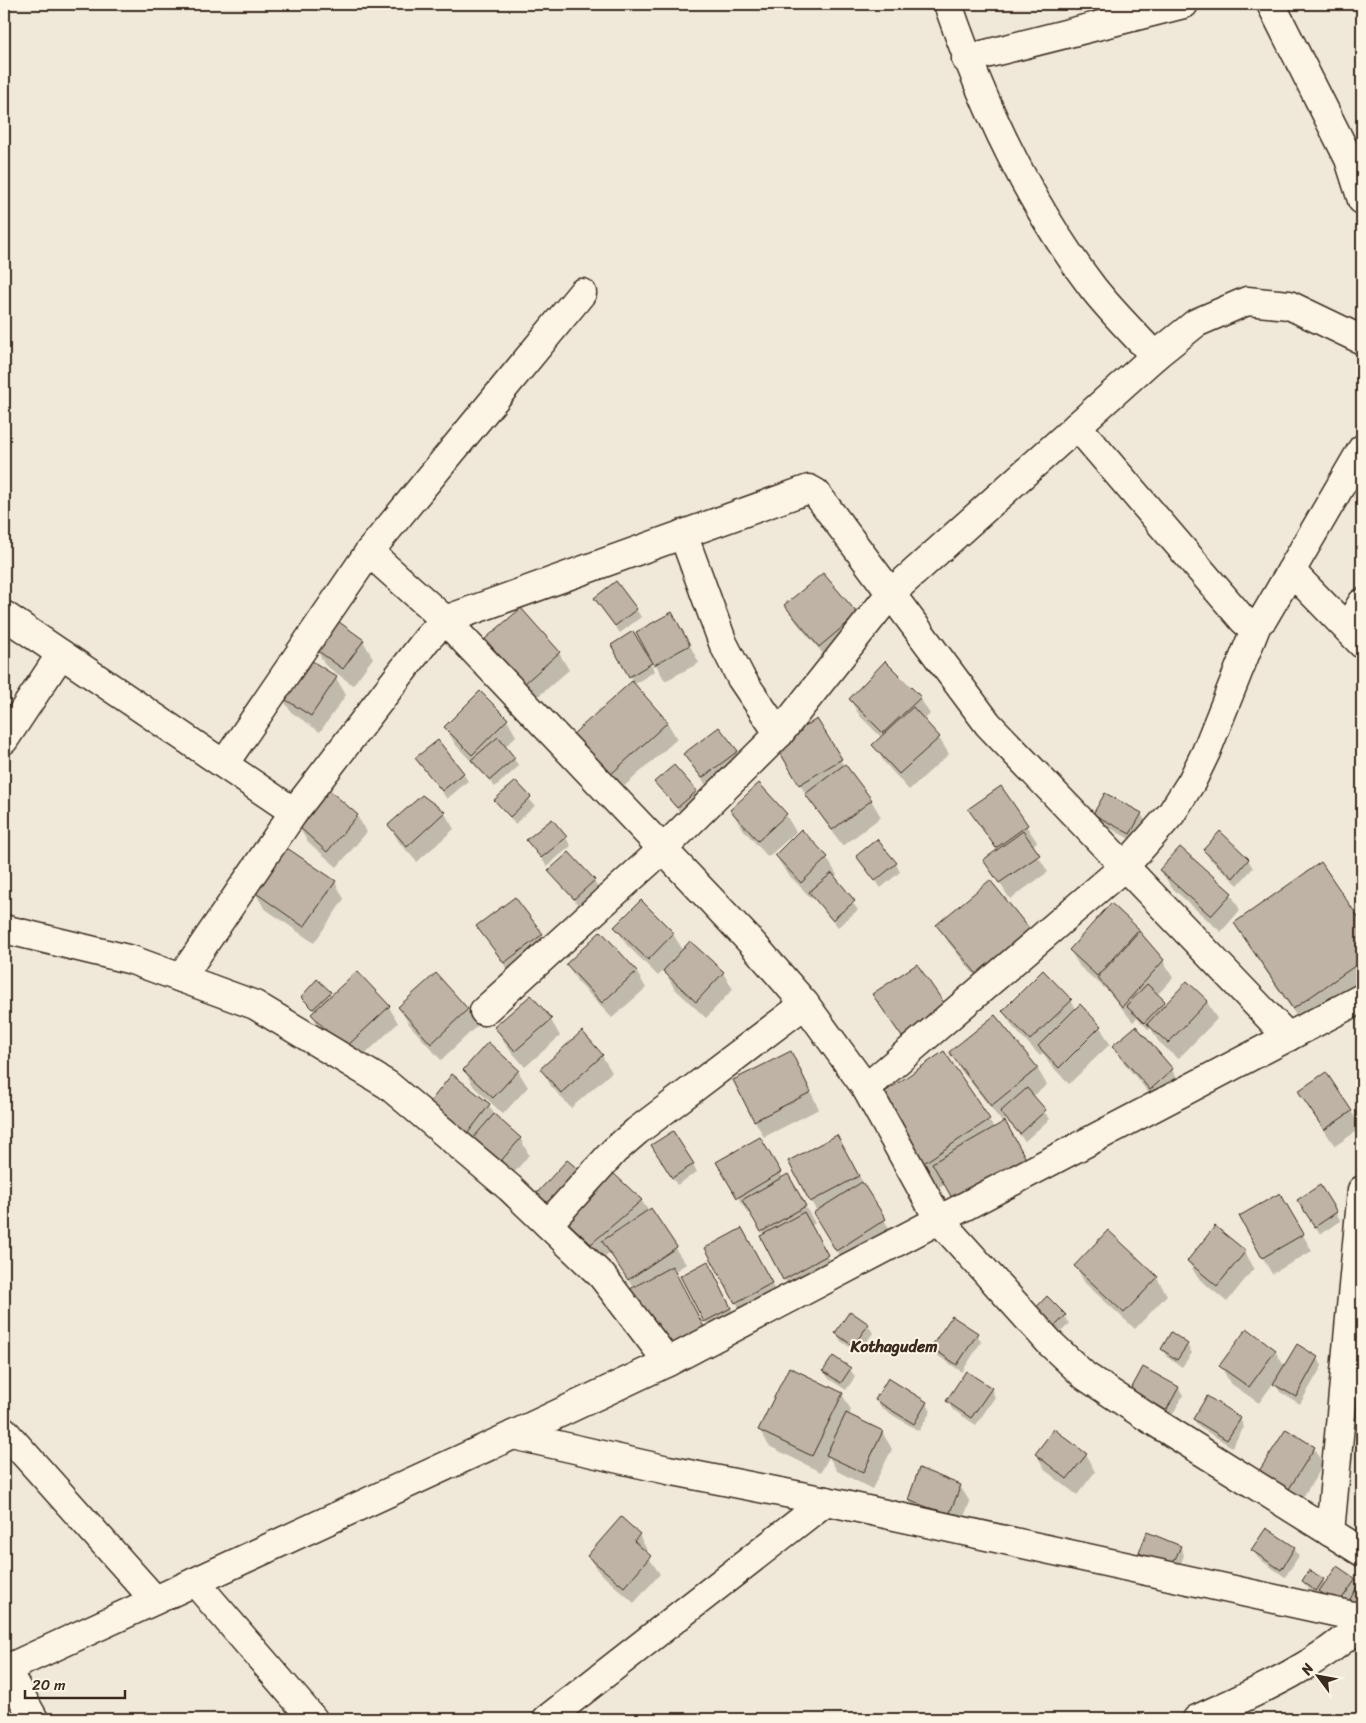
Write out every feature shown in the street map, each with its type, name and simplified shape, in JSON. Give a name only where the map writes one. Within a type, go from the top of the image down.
[{"type":"street","points":[[948,4],[966,59],[1021,174],[1063,245],[1094,289],[1155,356]]},
{"type":"street","points":[[966,59],[1184,4]]},
{"type":"street","points":[[1271,4],[1349,159],[1362,200]]},
{"type":"street","points":[[224,764],[369,552],[582,293]]},
{"type":"street","points":[[484,1011],[664,848],[779,734],[890,594],[1155,356],[1196,323],[1247,301],[1289,304],[1362,340]]},
{"type":"street","points":[[1077,426],[1244,620],[1253,624],[1263,618],[1362,449]]},
{"type":"street","points":[[181,978],[294,812],[427,639],[446,620],[805,489],[812,490],[988,724],[1288,1037]]},
{"type":"street","points":[[683,534],[723,643],[740,678],[779,734]]},
{"type":"street","points":[[369,552],[446,620],[664,848],[751,942],[805,1004],[866,1088],[939,1220],[1051,1344],[1086,1376],[1147,1417],[1362,1552]]},
{"type":"street","points":[[1291,571],[1354,636]]},
{"type":"street","points":[[1354,636],[1362,603]]},
{"type":"street","points":[[4,615],[294,812]]},
{"type":"street","points":[[866,1088],[1125,866],[1171,814],[1192,781],[1206,752],[1258,622]]},
{"type":"street","points":[[4,740],[61,654]]},
{"type":"street","points":[[4,929],[132,960],[254,1005],[388,1085],[510,1188],[602,1276],[668,1362]]},
{"type":"street","points":[[34,1719],[5,1670],[668,1362],[1362,998]]},
{"type":"street","points":[[548,1224],[614,1151],[637,1131],[805,1004]]},
{"type":"street","points":[[1330,1532],[1362,1190]]},
{"type":"street","points":[[4,1431],[155,1600]]},
{"type":"street","points":[[513,1435],[668,1470],[826,1501],[1362,1618]]},
{"type":"street","points":[[547,1719],[826,1501]]},
{"type":"street","points":[[195,1582],[313,1719]]},
{"type":"street","points":[[1197,1719],[1292,1675],[1344,1641],[1362,1624]]},
{"type":"building","points":[[823,573],[858,614],[819,647],[784,605]]},
{"type":"building","points":[[616,581],[637,609],[615,626],[594,598]]},
{"type":"building","points":[[521,608],[560,652],[524,684],[485,639]]},
{"type":"building","points":[[672,612],[690,645],[654,665],[636,632]]},
{"type":"building","points":[[335,619],[364,640],[343,669],[314,648]]},
{"type":"building","points":[[633,631],[652,663],[629,677],[611,645]]},
{"type":"building","points":[[306,657],[337,677],[311,716],[280,696]]},
{"type":"building","points":[[885,661],[921,697],[883,733],[849,699]]},
{"type":"building","points":[[632,681],[668,722],[609,776],[572,735]]},
{"type":"building","points":[[480,691],[508,719],[472,755],[444,727]]},
{"type":"building","points":[[913,707],[940,737],[899,774],[872,745]]},
{"type":"building","points":[[817,719],[842,759],[799,785],[775,744]]},
{"type":"building","points":[[719,727],[738,751],[702,778],[683,754]]},
{"type":"building","points":[[498,737],[515,758],[490,780],[471,760]]},
{"type":"building","points":[[438,740],[464,773],[442,791],[415,758]]},
{"type":"building","points":[[845,764],[872,800],[832,830],[805,794]]},
{"type":"building","points":[[674,765],[697,791],[677,808],[654,782]]},
{"type":"building","points":[[516,781],[531,797],[510,817],[494,800]]},
{"type":"building","points":[[759,783],[787,814],[758,841],[730,810]]},
{"type":"building","points":[[1001,786],[1028,825],[996,848],[968,809]]},
{"type":"building","points":[[328,789],[358,815],[327,852],[297,825]]},
{"type":"building","points":[[1105,793],[1142,813],[1130,834],[1093,814]]},
{"type":"building","points":[[422,795],[445,812],[407,847],[388,825]]},
{"type":"building","points":[[552,819],[567,837],[541,858],[526,840]]},
{"type":"building","points":[[801,829],[828,857],[801,883],[775,855]]},
{"type":"building","points":[[1023,831],[1040,855],[999,883],[983,860]]},
{"type":"building","points":[[1220,831],[1249,859],[1233,878],[1203,850]]},
{"type":"building","points":[[877,839],[897,863],[875,881],[856,856]]},
{"type":"building","points":[[284,846],[336,881],[304,927],[253,891]]},
{"type":"building","points":[[1180,847],[1232,893],[1211,916],[1159,870]]},
{"type":"building","points":[[569,852],[595,880],[574,899],[548,871]]},
{"type":"building","points":[[1321,862],[1362,923],[1362,961],[1293,1009],[1234,923]]},
{"type":"building","points":[[832,873],[855,901],[832,920],[809,892]]},
{"type":"building","points":[[990,880],[1033,933],[979,977],[936,925]]},
{"type":"building","points":[[515,897],[543,934],[504,963],[476,926]]},
{"type":"building","points":[[641,900],[674,933],[648,960],[614,927]]},
{"type":"building","points":[[1111,903],[1139,929],[1097,976],[1069,950]]},
{"type":"building","points":[[601,931],[637,971],[602,1003],[566,964]]},
{"type":"building","points":[[1139,931],[1164,960],[1122,1007],[1098,977]]},
{"type":"building","points":[[690,941],[724,972],[696,1002],[663,971]]},
{"type":"building","points":[[917,964],[947,1007],[902,1037],[872,994]]},
{"type":"building","points":[[1043,970],[1072,1000],[1030,1040],[1002,1011]]},
{"type":"building","points":[[357,971],[390,1006],[344,1049],[311,1014]]},
{"type":"building","points":[[436,973],[468,1009],[431,1044],[398,1007]]},
{"type":"building","points":[[317,979],[331,992],[313,1009],[301,997]]},
{"type":"building","points":[[1187,981],[1208,1001],[1168,1043],[1147,1024]]},
{"type":"building","points":[[1147,984],[1165,1001],[1144,1023],[1126,1006]]},
{"type":"building","points":[[531,995],[552,1019],[515,1051],[494,1027]]},
{"type":"building","points":[[1080,1004],[1101,1026],[1059,1068],[1038,1046]]},
{"type":"building","points":[[995,1015],[1038,1068],[991,1106],[949,1052]]},
{"type":"building","points":[[1136,1026],[1173,1069],[1150,1090],[1112,1046]]},
{"type":"building","points":[[582,1031],[603,1055],[561,1093],[540,1069]]},
{"type":"building","points":[[488,1042],[519,1070],[493,1098],[463,1070]]},
{"type":"building","points":[[791,1051],[811,1092],[754,1121],[733,1080]]},
{"type":"building","points":[[944,1051],[990,1119],[924,1163],[879,1096]]},
{"type":"building","points":[[1326,1072],[1352,1111],[1324,1130],[1298,1091]]},
{"type":"building","points":[[452,1074],[490,1104],[461,1142],[422,1112]]},
{"type":"building","points":[[1027,1088],[1046,1110],[1020,1134],[1000,1112]]},
{"type":"building","points":[[494,1114],[521,1138],[493,1170],[466,1146]]},
{"type":"building","points":[[1005,1121],[1029,1164],[956,1205],[932,1163]]},
{"type":"building","points":[[673,1131],[694,1164],[672,1178],[651,1145]]},
{"type":"building","points":[[837,1135],[859,1176],[810,1202],[788,1161]]},
{"type":"building","points":[[760,1137],[781,1172],[737,1198],[716,1162]]},
{"type":"building","points":[[567,1160],[584,1174],[552,1209],[536,1194]]},
{"type":"building","points":[[612,1172],[642,1200],[591,1244],[566,1221]]},
{"type":"building","points":[[788,1174],[806,1206],[761,1232],[742,1200]]},
{"type":"building","points":[[862,1182],[886,1219],[836,1251],[813,1213]]},
{"type":"building","points":[[1320,1185],[1337,1212],[1315,1227],[1297,1200]]},
{"type":"building","points":[[1280,1193],[1304,1234],[1262,1258],[1239,1216]]},
{"type":"building","points":[[651,1208],[677,1247],[628,1280],[602,1241]]},
{"type":"building","points":[[804,1212],[828,1255],[783,1280],[760,1236]]},
{"type":"building","points":[[1215,1226],[1246,1251],[1217,1286],[1187,1261]]},
{"type":"building","points":[[742,1228],[772,1283],[735,1303],[705,1248]]},
{"type":"building","points":[[1108,1230],[1158,1277],[1124,1313],[1074,1266]]},
{"type":"building","points":[[708,1261],[731,1308],[704,1322],[680,1276]]},
{"type":"building","points":[[672,1266],[704,1327],[661,1349],[630,1289]]},
{"type":"building","points":[[1047,1296],[1066,1315],[1048,1333],[1029,1315]]},
{"type":"building","points":[[850,1311],[869,1324],[853,1346],[835,1333]]},
{"type":"building","points":[[952,1316],[978,1333],[957,1365],[931,1347]]},
{"type":"building","points":[[1247,1328],[1276,1350],[1249,1387],[1219,1366]]},
{"type":"building","points":[[1171,1332],[1188,1344],[1177,1360],[1161,1349]]},
{"type":"building","points":[[1297,1344],[1318,1357],[1296,1397],[1273,1384]]},
{"type":"building","points":[[833,1356],[851,1368],[841,1383],[823,1371]]},
{"type":"building","points":[[789,1367],[843,1393],[812,1456],[758,1430]]},
{"type":"building","points":[[1143,1367],[1179,1387],[1166,1411],[1130,1391]]},
{"type":"building","points":[[966,1371],[992,1388],[971,1418],[946,1401]]},
{"type":"building","points":[[888,1378],[927,1402],[914,1424],[875,1400]]},
{"type":"building","points":[[1207,1396],[1241,1418],[1227,1440],[1193,1419]]},
{"type":"building","points":[[846,1413],[883,1431],[863,1473],[826,1455]]},
{"type":"building","points":[[1054,1429],[1087,1454],[1067,1479],[1035,1454]]},
{"type":"building","points":[[1286,1429],[1315,1447],[1289,1489],[1259,1471]]},
{"type":"building","points":[[919,1468],[961,1485],[949,1515],[908,1500]]},
{"type":"building","points":[[621,1517],[640,1534],[634,1541],[651,1556],[624,1587],[587,1556]]},
{"type":"building","points":[[1266,1528],[1295,1547],[1281,1570],[1251,1550]]},
{"type":"building","points":[[1147,1532],[1181,1546],[1172,1566],[1139,1553]]},
{"type":"building","points":[[1337,1566],[1356,1579],[1338,1604],[1319,1591]]},
{"type":"building","points":[[1309,1570],[1324,1579],[1316,1591],[1302,1581]]},
{"type":"building","points":[[1357,1587],[1362,1591],[1362,1604],[1359,1609],[1349,1601]]},
{"type":"district","name":"Kothagudem","points":[[894,1346]]}]
